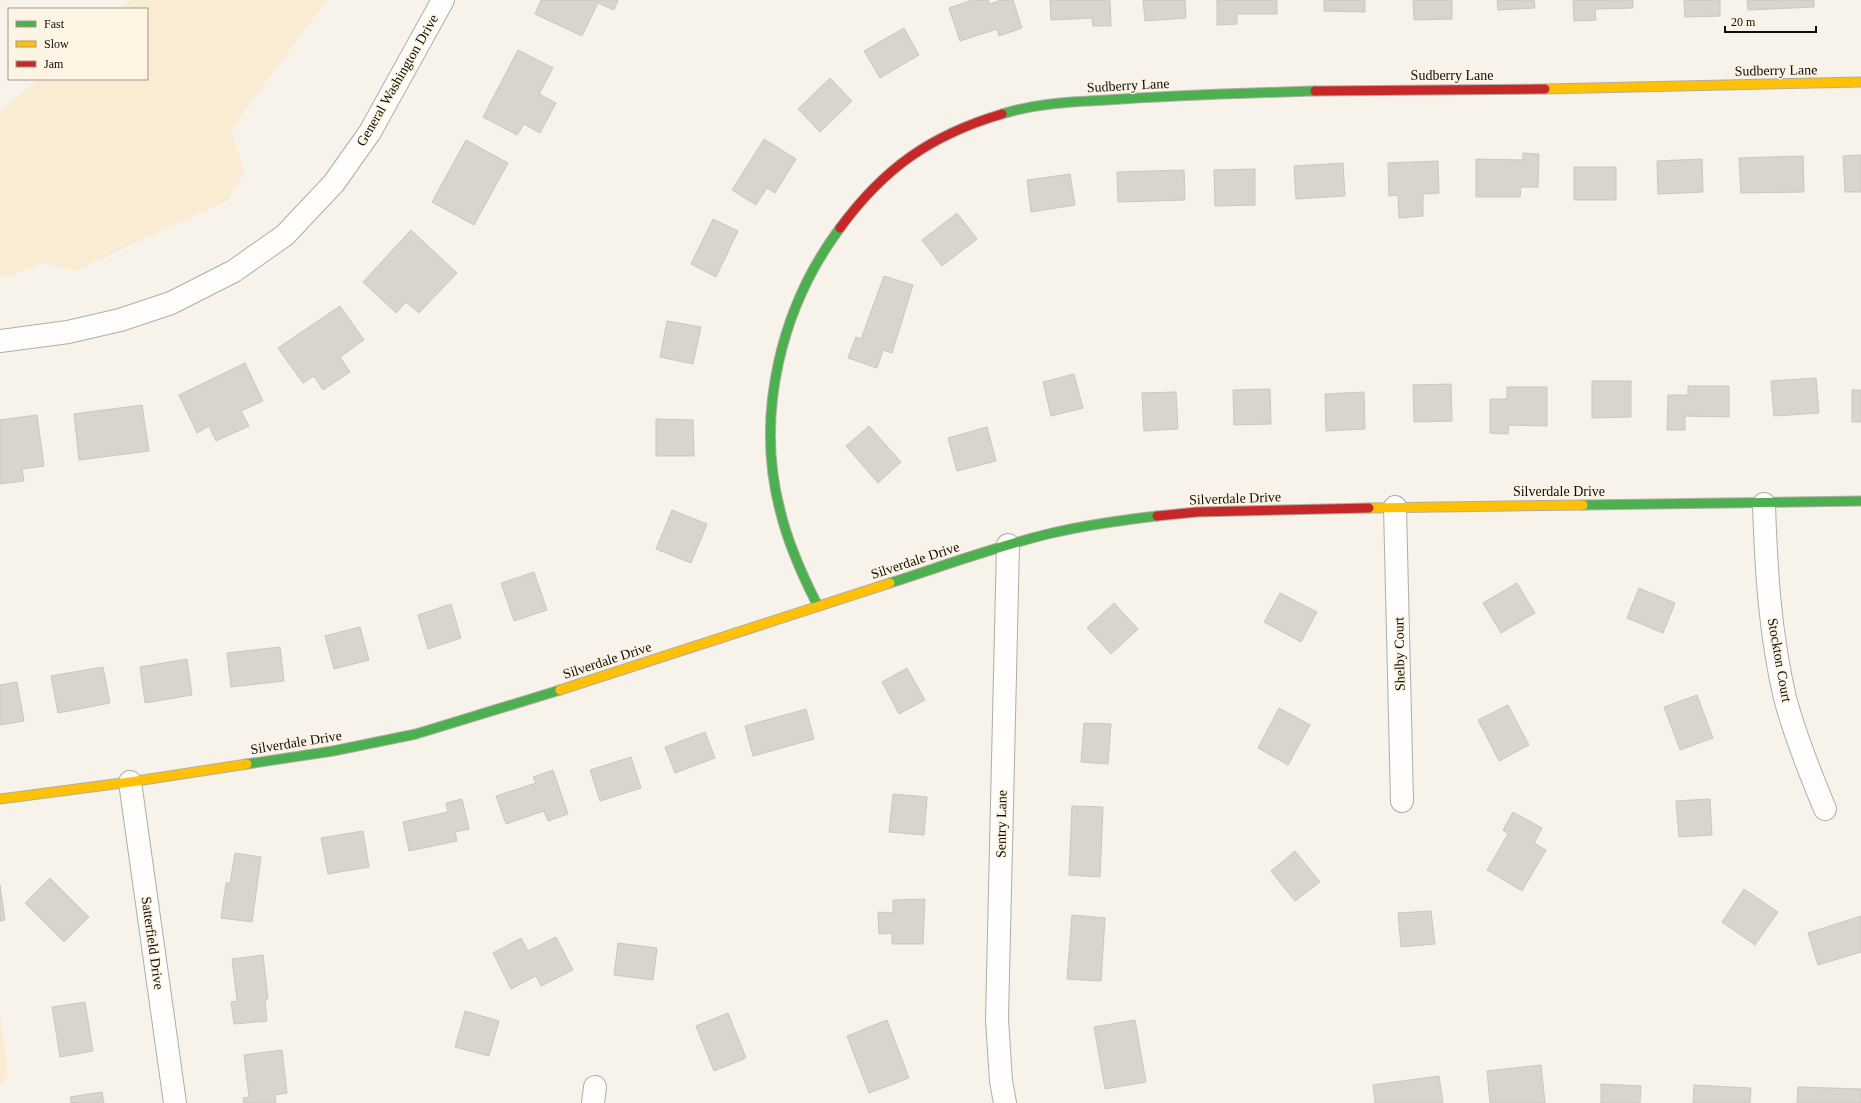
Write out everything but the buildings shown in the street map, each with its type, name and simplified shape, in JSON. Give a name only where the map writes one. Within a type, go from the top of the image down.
[{"type":"street","name":"General Washington Drive","points":[[0,341],[68,332],[120,320],[171,303],[234,271],[285,234],[334,183],[370,132],[443,0]]},
{"type":"street","name":"Sudberry Lane","points":[[818,606],[795,562],[780,514],[773,475],[770,425],[774,376],[787,327],[806,280],[832,237],[863,198],[907,158],[951,133],[997,114],[1046,104],[1138,97],[1348,90],[1559,89],[1861,82]]},
{"type":"street","name":"Silverdale Drive","points":[[0,799],[130,782],[333,751],[416,734],[521,703],[1008,545],[1052,533],[1116,521],[1197,512],[1395,507],[1764,504],[1861,501]]},
{"type":"street","name":"Stockton Court","points":[[1764,504],[1772,633],[1785,698],[1800,748],[1825,810]]},
{"type":"street","name":"Shelby Court","points":[[1395,507],[1402,801]]},
{"type":"street","name":"Sentry Lane","points":[[1005,1103],[1001,1081],[996,1019],[1008,545]]},
{"type":"street","name":"Satterfield Drive","points":[[130,782],[175,1103]]},
{"type":"shaded area","points":[[131,0],[327,0],[231,129],[244,172],[228,200],[75,271],[42,263],[0,278],[0,112],[37,80],[148,80],[148,8],[122,8]]},
{"type":"shaded area","points":[[0,1013],[8,1075],[0,1086]]},
{"type":"traffic: fast","points":[[1002,114],[1028,107],[1067,102],[1185,95],[1315,91]]},
{"type":"traffic: fast","points":[[818,606],[796,559],[780,510],[773,474],[771,437],[772,399],[778,363],[788,327],[802,292],[819,259],[840,228]]},
{"type":"traffic: fast","points":[[1583,505],[1861,501]]},
{"type":"traffic: fast","points":[[890,583],[1031,538],[1104,523],[1157,516]]},
{"type":"traffic: fast","points":[[247,764],[333,751],[416,734],[560,690]]},
{"type":"traffic: slow","points":[[1545,89],[1861,82]]},
{"type":"traffic: slow","points":[[1369,508],[1583,505]]},
{"type":"traffic: slow","points":[[560,690],[890,583]]},
{"type":"traffic: slow","points":[[0,799],[130,782],[247,764]]},
{"type":"traffic: jam","points":[[1315,91],[1545,89]]},
{"type":"traffic: jam","points":[[840,228],[874,188],[911,156],[931,143],[953,132],[976,122],[1002,114]]},
{"type":"traffic: jam","points":[[1157,516],[1197,512],[1369,508]]}]
